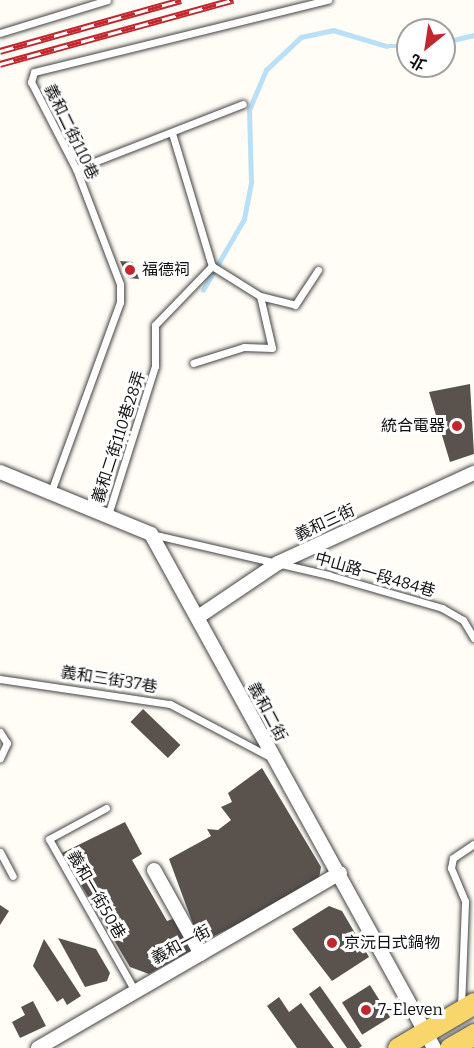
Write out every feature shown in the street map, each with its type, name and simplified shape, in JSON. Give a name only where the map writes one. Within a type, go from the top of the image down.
[{"type":"main road","points":[[398,1048],[428,1040],[468,1006]]},
{"type":"main road","points":[[450,1048],[474,1034]]},
{"type":"street","points":[[0,472],[52,489],[151,534]]},
{"type":"street","name":"義和三街","points":[[198,617],[278,563],[474,473]]},
{"type":"street","name":"義和二街","points":[[151,534],[198,617],[272,758],[340,873],[428,1040]]},
{"type":"street","points":[[154,870],[201,954]]},
{"type":"street","name":"義和一街","points":[[38,1048],[134,989],[201,954],[340,873]]},
{"type":"lane","points":[[0,33],[107,0]]},
{"type":"lane","name":"義和二街110巷","points":[[52,489],[120,302],[120,284],[76,169],[31,82],[34,72],[328,0]]},
{"type":"lane","points":[[76,169],[243,104]]},
{"type":"lane","points":[[172,133],[212,266],[260,296],[296,305],[318,270]]},
{"type":"lane","name":"義和二街110巷28弄","points":[[108,515],[155,366],[155,325],[212,266]]},
{"type":"lane","points":[[193,363],[244,347],[272,348],[260,296]]},
{"type":"lane","name":"中山路一段484巷","points":[[151,534],[278,563],[442,608],[463,620],[474,638]]},
{"type":"lane","name":"義和三街37巷","points":[[0,679],[170,704],[272,758]]},
{"type":"lane","points":[[0,732],[7,743],[0,758]]},
{"type":"lane","name":"義和一街50巷","points":[[106,808],[49,839],[134,989]]},
{"type":"lane","points":[[468,1006],[465,901],[451,868],[453,858],[474,844]]},
{"type":"lane","points":[[0,852],[13,876]]},
{"type":"building","name":"福德祠","points":[[120,261],[133,262],[139,279],[128,278]]},
{"type":"building","name":"統合電器","points":[[470,384],[474,454],[450,462],[429,392]]},
{"type":"building","points":[[143,709],[180,745],[168,758],[130,722]]},
{"type":"building","points":[[262,768],[321,867],[318,884],[200,943],[169,859],[211,836],[207,829],[218,830],[231,820],[221,807],[232,802],[228,793]]},
{"type":"building","points":[[125,822],[142,854],[132,860],[167,921],[175,918],[192,950],[149,974],[130,967],[62,853]]},
{"type":"building","points":[[0,905],[9,911],[0,925]]},
{"type":"building","points":[[329,906],[342,911],[369,957],[332,981],[292,929]]},
{"type":"building","points":[[58,938],[96,949],[110,973],[107,981],[85,987]]},
{"type":"building","points":[[44,939],[81,996],[67,1005],[63,998],[57,1002],[33,966]]},
{"type":"building","name":"7-Eleven","points":[[370,985],[390,1017],[362,1035],[342,1002]]},
{"type":"building","points":[[320,986],[362,1046],[359,1048],[347,1048],[309,994]]},
{"type":"building","points":[[279,997],[289,1012],[301,1003],[334,1048],[297,1048],[267,1006]]},
{"type":"building","points":[[33,1001],[46,1026],[20,1038],[12,1022],[25,1015],[21,1007]]},
{"type":"waterway","points":[[203,290],[244,219],[251,182],[249,110],[266,70],[301,37],[333,30],[387,46],[396,46]]},
{"type":"waterway","points":[[456,39],[474,35]]},
{"type":"railway","points":[[0,51],[181,0]]},
{"type":"railway","points":[[0,64],[233,0]]},
{"type":"place","name":"福德祠","points":[[130,270]]},
{"type":"place","name":"統合電器","points":[[457,426]]},
{"type":"place","name":"京沅日式鍋物","points":[[332,943]]},
{"type":"place","name":"7-Eleven","points":[[366,1010]]}]
